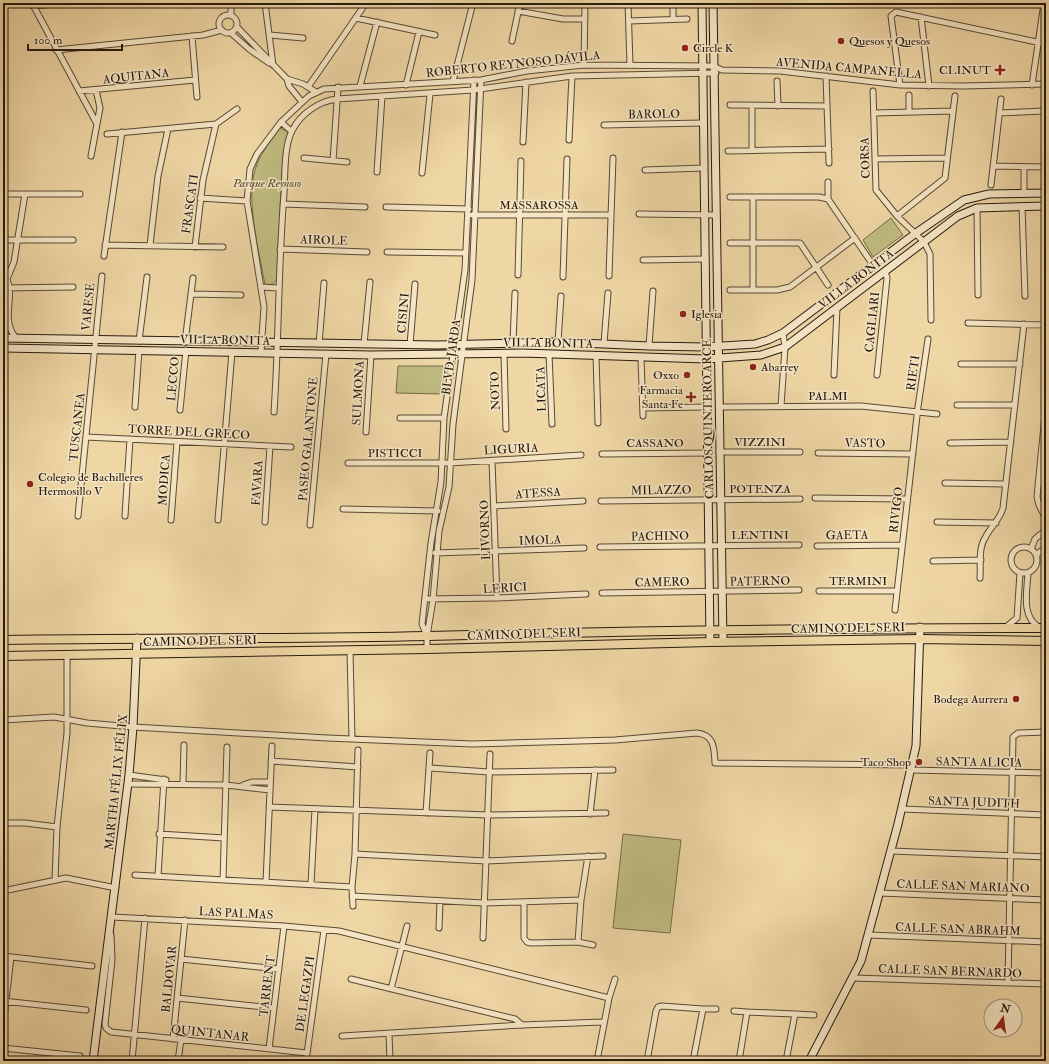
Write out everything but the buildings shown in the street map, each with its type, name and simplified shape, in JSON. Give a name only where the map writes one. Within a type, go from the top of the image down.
[{"type":"main road","name":"CAMINO DEL SERI","points":[[3,640],[426,636],[531,632],[920,627],[1044,628]]},
{"type":"main road","points":[[519,646],[531,632]]},
{"type":"main road","name":"CAMINO DEL SERI","points":[[3,656],[427,649],[710,642],[920,639],[1046,641]]},
{"type":"street","points":[[69,3],[32,5],[97,124]]},
{"type":"street","points":[[231,3],[231,15]]},
{"type":"street","points":[[265,3],[273,66]]},
{"type":"street","points":[[308,87],[366,3]]},
{"type":"street","points":[[453,82],[473,3]]},
{"type":"street","points":[[512,41],[520,3]]},
{"type":"street","points":[[584,65],[585,3]]},
{"type":"street","points":[[628,3],[630,65]]},
{"type":"street","points":[[673,3],[673,20]]},
{"type":"street","name":"CARLOS QUINTERO ARCE","points":[[702,3],[710,642]]},
{"type":"street","name":"CARLOS QUINTERO ARCE","points":[[713,3],[723,642]]},
{"type":"street","points":[[1032,85],[1044,3]]},
{"type":"street","points":[[518,11],[563,20],[585,19]]},
{"type":"street","points":[[900,85],[891,16],[892,13],[896,12],[921,17],[1046,44]]},
{"type":"street","points":[[222,30],[219,21],[224,15],[231,15],[237,20],[237,27],[231,33]]},
{"type":"street","points":[[921,17],[929,86]]},
{"type":"street","points":[[356,18],[436,35]]},
{"type":"street","points":[[629,21],[687,19]]},
{"type":"street","points":[[360,86],[377,22]]},
{"type":"street","points":[[237,27],[287,79],[308,87],[316,92]]},
{"type":"street","points":[[56,50],[192,36],[222,30],[231,33],[249,49],[273,66]]},
{"type":"street","points":[[406,85],[420,32]]},
{"type":"street","points":[[192,36],[197,97]]},
{"type":"street","points":[[270,36],[303,38]]},
{"type":"street","name":"ROBERTO REYNOSO DÁVILA","points":[[261,352],[264,307],[247,201],[247,181],[253,160],[281,122],[302,102],[316,92],[338,87],[406,85],[481,80],[527,72],[584,65],[713,66]]},
{"type":"street","name":"AVENIDA CAMPANELLA","points":[[713,66],[722,70],[780,71],[900,85],[1046,84]]},
{"type":"street","name":"AVENIDA CAMPANELLA","points":[[714,74],[722,70]]},
{"type":"street","name":"ROBERTO REYNOSO DÁVILA","points":[[291,131],[300,120],[317,105],[337,99],[473,90],[572,76],[714,74]]},
{"type":"street","points":[[568,140],[572,76]]},
{"type":"street","points":[[826,76],[829,162]]},
{"type":"street","points":[[287,79],[289,86],[302,102]]},
{"type":"street","name":"AQUITANA","points":[[79,91],[195,80]]},
{"type":"street","name":"BLVD. JARDA","points":[[426,636],[422,624],[430,553],[441,482],[444,418],[453,344],[464,282],[474,80]]},
{"type":"street","name":"BLVD. JARDA","points":[[426,636],[434,600],[443,511],[449,487],[462,344],[472,280],[481,80]]},
{"type":"street","points":[[777,81],[778,106]]},
{"type":"street","points":[[523,142],[526,82]]},
{"type":"street","points":[[333,161],[338,87]]},
{"type":"street","points":[[90,156],[100,108],[96,90]]},
{"type":"street","name":"CORSA","points":[[873,91],[876,190],[897,216],[924,242]]},
{"type":"street","points":[[422,173],[430,94]]},
{"type":"street","points":[[909,95],[909,112]]},
{"type":"street","points":[[993,166],[1046,167],[1045,95]]},
{"type":"street","points":[[377,172],[382,96]]},
{"type":"street","points":[[897,216],[944,180],[955,96]]},
{"type":"street","points":[[990,184],[1001,99]]},
{"type":"street","points":[[730,105],[827,106]]},
{"type":"street","points":[[752,106],[752,150]]},
{"type":"street","points":[[107,134],[216,124],[237,109]]},
{"type":"street","points":[[874,113],[953,111]]},
{"type":"street","points":[[999,113],[1045,111]]},
{"type":"street","points":[[274,412],[280,249],[287,151],[291,131],[281,122]]},
{"type":"street","name":"BAROLO","points":[[604,125],[703,123]]},
{"type":"street","name":"FRASCATI","points":[[105,245],[195,247],[200,198],[216,124]]},
{"type":"street","points":[[150,245],[158,176],[168,128]]},
{"type":"street","points":[[104,256],[122,132]]},
{"type":"street","points":[[728,151],[829,149]]},
{"type":"street","points":[[304,158],[347,162]]},
{"type":"street","points":[[609,276],[613,158]]},
{"type":"street","points":[[875,159],[947,158]]},
{"type":"street","points":[[563,277],[567,159]]},
{"type":"street","points":[[518,275],[521,161]]},
{"type":"street","points":[[1024,167],[1024,194]]},
{"type":"street","points":[[645,170],[704,168]]},
{"type":"street","points":[[828,182],[828,199],[873,265]]},
{"type":"street","name":"VILLA BONITA","points":[[3,338],[410,345],[558,342],[718,347],[756,344],[783,333],[950,208],[971,197],[989,194],[1046,193]]},
{"type":"street","points":[[3,194],[80,194]]},
{"type":"street","points":[[25,194],[14,262],[3,287],[73,287]]},
{"type":"street","points":[[730,197],[820,197],[828,199]]},
{"type":"street","points":[[753,197],[754,290]]},
{"type":"street","points":[[200,198],[247,201]]},
{"type":"street","points":[[283,204],[365,207]]},
{"type":"street","points":[[1022,206],[1025,296]]},
{"type":"street","name":"VILLA BONITA","points":[[3,348],[186,350],[371,355],[550,354],[706,359],[761,355],[785,347],[958,216],[977,208],[1046,206]]},
{"type":"street","points":[[386,207],[467,212],[474,209]]},
{"type":"street","points":[[977,208],[978,295]]},
{"type":"street","name":"MASSAROSSA","points":[[467,212],[474,215],[519,216],[610,215]]},
{"type":"street","points":[[640,214],[716,215]]},
{"type":"street","points":[[730,290],[784,289],[855,238]]},
{"type":"street","points":[[3,240],[73,240]]},
{"type":"street","points":[[924,242],[930,254],[930,320]]},
{"type":"street","points":[[730,243],[800,243],[828,285]]},
{"type":"street","points":[[195,247],[224,247]]},
{"type":"street","name":"AIROLE","points":[[280,249],[366,252]]},
{"type":"street","points":[[387,252],[466,253]]},
{"type":"street","points":[[643,260],[705,260]]},
{"type":"street","name":"CAGLIARI","points":[[877,376],[887,278],[885,270]]},
{"type":"street","name":"VARESE","points":[[95,340],[102,276]]},
{"type":"street","points":[[139,341],[147,277]]},
{"type":"street","points":[[185,342],[193,278]]},
{"type":"street","points":[[7,279],[10,288],[6,302],[5,317],[8,327],[16,338]]},
{"type":"street","points":[[364,344],[370,282]]},
{"type":"street","points":[[319,344],[324,283]]},
{"type":"street","name":"CISINI","points":[[410,345],[415,284]]},
{"type":"street","points":[[261,286],[278,288]]},
{"type":"street","points":[[649,346],[653,291]]},
{"type":"street","points":[[513,342],[515,293]]},
{"type":"street","points":[[604,343],[608,293]]},
{"type":"street","points":[[191,294],[241,295]]},
{"type":"street","points":[[558,342],[561,296]]},
{"type":"street","points":[[834,375],[837,308]]},
{"type":"street","points":[[968,323],[1046,325]]},
{"type":"street","points":[[980,578],[984,538],[996,523],[1002,512],[1024,324]]},
{"type":"street","points":[[781,406],[785,347],[783,333]]},
{"type":"street","name":"RIETI","points":[[918,411],[928,339]]},
{"type":"street","name":"TUSCANEA","points":[[78,516],[95,340]]},
{"type":"street","points":[[135,407],[139,350]]},
{"type":"street","name":"LECCO","points":[[180,410],[186,350]]},
{"type":"street","points":[[218,520],[232,352]]},
{"type":"street","name":"PASEO GALANTONE","points":[[310,525],[326,354]]},
{"type":"street","name":"NOTO","points":[[504,354],[506,429]]},
{"type":"street","name":"LICATA","points":[[550,354],[552,424]]},
{"type":"street","name":"SULMONA","points":[[366,432],[371,355]]},
{"type":"street","points":[[596,355],[598,423]]},
{"type":"street","points":[[642,358],[643,416]]},
{"type":"street","points":[[961,364],[1020,364]]},
{"type":"street","points":[[1046,404],[1044,444],[1038,483],[1039,504],[1046,519]]},
{"type":"street","points":[[956,405],[1015,405]]},
{"type":"street","name":"PALMI","points":[[719,407],[861,406],[937,414]]},
{"type":"street","points":[[643,408],[707,407]]},
{"type":"street","name":"RIVIGO","points":[[894,610],[918,411]]},
{"type":"street","points":[[400,418],[444,418]]},
{"type":"street","name":"TORRE DEL GRECO","points":[[86,437],[291,447]]},
{"type":"street","points":[[125,516],[130,439]]},
{"type":"street","name":"MODICA","points":[[171,520],[177,442]]},
{"type":"street","points":[[950,443],[1010,442]]},
{"type":"street","name":"FAVARA","points":[[265,522],[270,446]]},
{"type":"street","name":"VIZZINI","points":[[720,452],[800,452]]},
{"type":"street","name":"VASTO","points":[[818,452],[913,454]]},
{"type":"street","name":"CASSANO","points":[[602,454],[708,453]]},
{"type":"street","name":"LIGURIA","points":[[442,463],[581,455]]},
{"type":"street","name":"LIVORNO","points":[[492,461],[497,598]]},
{"type":"street","name":"PISTICCI","points":[[348,463],[442,463]]},
{"type":"street","points":[[945,483],[1006,484]]},
{"type":"street","points":[[1038,483],[1046,483]]},
{"type":"street","points":[[815,498],[908,499]]},
{"type":"street","name":"POTENZA","points":[[720,499],[800,499]]},
{"type":"street","name":"MILAZZO","points":[[601,501],[720,499]]},
{"type":"street","name":"ATESSA","points":[[494,506],[583,501]]},
{"type":"street","points":[[343,509],[443,511]]},
{"type":"street","points":[[937,522],[996,523]]},
{"type":"street","points":[[1031,549],[1035,539],[1046,530]]},
{"type":"street","name":"PACHINO","points":[[600,547],[721,545]]},
{"type":"street","name":"LENTINI","points":[[721,545],[799,545]]},
{"type":"street","name":"GAETA","points":[[817,546],[902,545]]},
{"type":"street","points":[[1036,555],[1046,546]]},
{"type":"street","name":"IMOLA","points":[[430,553],[584,548]]},
{"type":"street","points":[[1020,548],[1031,549],[1036,555],[1036,566],[1028,573],[1020,573],[1012,566],[1011,555],[1020,548]]},
{"type":"street","points":[[932,561],[981,560]]},
{"type":"street","points":[[1004,628],[1017,618],[1020,573]]},
{"type":"street","points":[[1028,573],[1028,618],[1033,623],[1044,628]]},
{"type":"street","name":"PATERNO","points":[[722,592],[799,590]]},
{"type":"street","name":"TERMINI","points":[[819,591],[897,591]]},
{"type":"street","name":"CAMERO","points":[[602,593],[722,592]]},
{"type":"street","name":"LERICI","points":[[426,599],[434,600],[586,594]]},
{"type":"street","points":[[809,1061],[861,961],[902,809],[916,746],[920,627]]},
{"type":"street","points":[[426,636],[427,649]]},
{"type":"street","name":"MARTHA FÉLIX FÉLIX","points":[[93,1061],[116,888],[129,775],[137,638]]},
{"type":"street","points":[[3,720],[47,716],[87,723],[133,727],[352,739],[350,650]]},
{"type":"street","points":[[55,880],[57,827],[66,744],[67,656]]},
{"type":"street","name":"SANTA ALICIA","points":[[352,739],[472,744],[615,740],[697,732],[710,738],[713,743],[715,763],[1046,773]]},
{"type":"street","points":[[1008,982],[1014,737],[1015,734],[1046,732]]},
{"type":"street","points":[[183,783],[184,745]]},
{"type":"street","points":[[266,882],[272,746]]},
{"type":"street","points":[[222,880],[227,747]]},
{"type":"street","points":[[353,906],[352,887],[357,811],[358,750]]},
{"type":"street","points":[[426,813],[430,753]]},
{"type":"street","points":[[483,938],[490,754]]},
{"type":"street","points":[[271,761],[358,767]]},
{"type":"street","points":[[430,768],[490,772],[613,770]]},
{"type":"street","points":[[590,814],[595,770]]},
{"type":"street","points":[[129,775],[164,780],[174,783]]},
{"type":"street","points":[[158,876],[159,834],[164,780]]},
{"type":"street","points":[[128,784],[163,786],[174,783],[243,785],[252,782],[270,782]]},
{"type":"street","points":[[243,785],[252,789],[270,790]]},
{"type":"street","points":[[269,807],[488,815],[606,813]]},
{"type":"street","points":[[311,884],[314,809]]},
{"type":"street","name":"SANTA JUDITH","points":[[902,809],[1046,815]]},
{"type":"street","points":[[3,823],[25,823],[57,827]]},
{"type":"street","points":[[159,834],[224,838]]},
{"type":"street","points":[[891,851],[1046,856]]},
{"type":"street","points":[[355,854],[486,861],[603,856]]},
{"type":"street","points":[[578,942],[581,900],[588,856]]},
{"type":"street","points":[[135,875],[352,887]]},
{"type":"street","points":[[3,891],[66,878],[116,888]]},
{"type":"street","name":"CALLE SAN MARIANO","points":[[880,893],[1046,900]]},
{"type":"street","points":[[352,896],[484,903],[581,900]]},
{"type":"street","points":[[439,928],[440,901]]},
{"type":"street","points":[[524,902],[524,938],[526,942],[578,942],[593,946]]},
{"type":"street","name":"LAS PALMAS","points":[[112,917],[284,926],[339,931],[609,998]]},
{"type":"street","points":[[132,1061],[146,918]]},
{"type":"street","name":"BALDOVAR","points":[[173,1039],[185,920]]},
{"type":"street","name":"TARRENT","points":[[270,1049],[284,926]]},
{"type":"street","points":[[391,989],[407,926]]},
{"type":"street","name":"QUINTANAR","points":[[111,927],[112,960],[105,1024],[106,1028],[111,1032],[307,1053]]},
{"type":"street","name":"DE LEGAZPI","points":[[306,1061],[324,930]]},
{"type":"street","name":"CALLE SAN ABRAHM","points":[[869,935],[1046,942]]},
{"type":"street","points":[[3,956],[92,966]]},
{"type":"street","points":[[3,1026],[4,1001],[11,957]]},
{"type":"street","points":[[181,959],[279,969]]},
{"type":"street","points":[[597,1061],[603,1022],[615,978]]},
{"type":"street","name":"CALLE SAN BERNARDO","points":[[853,978],[1046,984]]},
{"type":"street","points":[[350,979],[515,1020],[522,1025]]},
{"type":"street","points":[[177,998],[274,1008]]},
{"type":"street","points":[[4,1001],[86,1010]]},
{"type":"street","points":[[647,1061],[658,1007],[716,1010]]},
{"type":"street","points":[[693,1061],[704,1009]]},
{"type":"street","points":[[734,1011],[814,1015]]},
{"type":"street","points":[[739,1061],[747,1012]]},
{"type":"street","points":[[786,1061],[795,1014]]},
{"type":"street","points":[[342,1036],[522,1025],[603,1022]]},
{"type":"street","points":[[389,1034],[390,1061]]},
{"type":"street","points":[[178,1061],[181,1040]]},
{"type":"street","points":[[3,1048],[80,1056]]},
{"type":"green space","name":"Parque Reynoso","points":[[280,128],[288,132],[289,137],[285,148],[281,183],[278,278],[273,284],[265,285],[256,240],[252,207],[253,177],[259,159]]},
{"type":"green space","points":[[891,218],[903,235],[873,257],[863,240]]},
{"type":"green space","points":[[398,366],[444,366],[443,394],[396,393]]},
{"type":"green space","points":[[623,834],[681,840],[670,933],[613,928]]},
{"type":"place","name":"Quesos y Quesos","points":[[841,41]]},
{"type":"place","name":"Circle K","points":[[685,48]]},
{"type":"place","name":"CLINUT","points":[[1000,70]]},
{"type":"place","name":"Iglesia","points":[[683,314]]},
{"type":"place","name":"Abarrey","points":[[753,367]]},
{"type":"place","name":"Oxxo","points":[[687,375]]},
{"type":"place","name":"Farmacia Santa Fe","points":[[691,397]]},
{"type":"place","name":"Colegio de Bachilleres Hermosillo V","points":[[30,484]]},
{"type":"place","name":"Bodega Aurrera","points":[[1016,699]]},
{"type":"place","name":"Taco Shop","points":[[919,762]]}]
